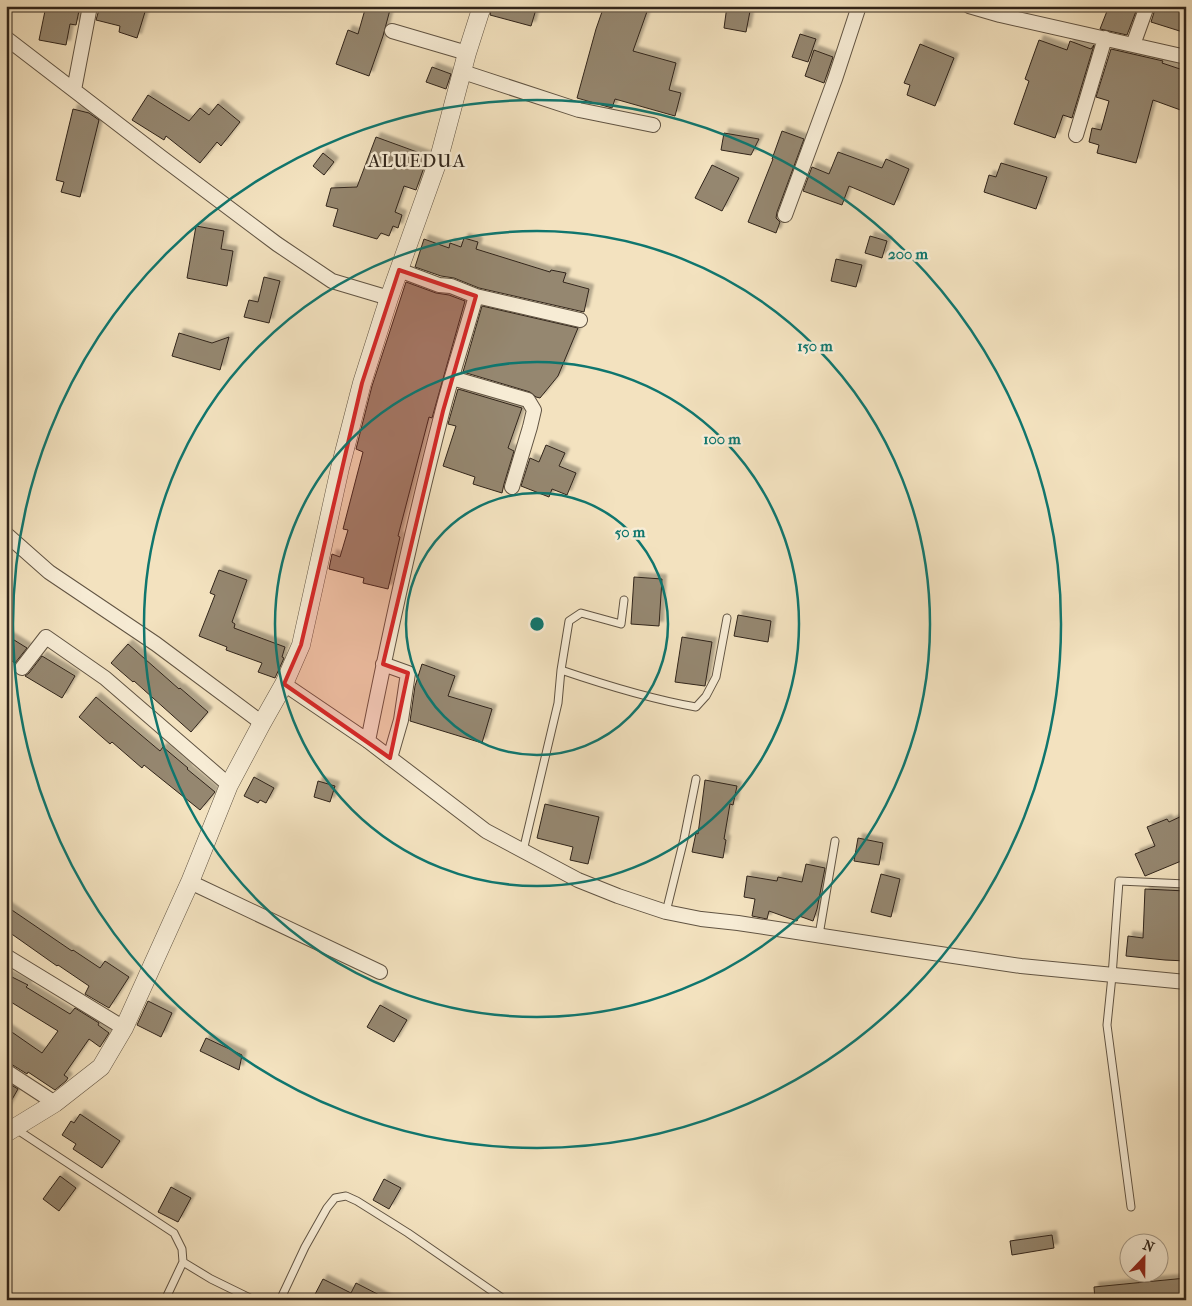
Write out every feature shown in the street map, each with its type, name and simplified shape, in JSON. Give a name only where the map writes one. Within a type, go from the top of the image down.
[{"type":"street","points":[[74,90],[90,6]]},
{"type":"street","points":[[10,1130],[55,1103],[101,1067],[124,1028],[190,882],[229,785],[284,684],[301,645],[340,468],[362,383],[389,298],[439,158],[482,6]]},
{"type":"street","points":[[785,215],[835,79],[859,6]]},
{"type":"street","points":[[969,6],[1000,15],[1186,57]]},
{"type":"street","points":[[1133,45],[1147,6]]},
{"type":"street","points":[[392,31],[468,53]]},
{"type":"street","points":[[6,38],[277,244],[332,281],[389,298]]},
{"type":"street","points":[[1076,135],[1105,38]]},
{"type":"street","points":[[463,72],[579,110],[654,125]]},
{"type":"street","points":[[399,270],[476,296],[580,320]]},
{"type":"street","points":[[368,741],[383,664],[418,509],[443,411],[476,296]]},
{"type":"street","points":[[452,378],[528,400],[534,410],[512,487]]},
{"type":"street","points":[[6,534],[49,572],[156,644],[262,723]]},
{"type":"street","points":[[22,668],[46,637],[105,678],[229,785]]},
{"type":"street","points":[[383,664],[408,673],[401,720],[390,758]]},
{"type":"street","points":[[284,684],[368,741],[486,831],[578,880],[666,912],[700,919],[1012,964],[1112,976],[1186,982]]},
{"type":"street","points":[[190,882],[380,972]]},
{"type":"street","points":[[6,956],[124,1028]]},
{"type":"street","points":[[6,1071],[55,1103]]},
{"type":"lane","points":[[522,851],[558,703],[569,621],[581,613],[621,624],[624,600]]},
{"type":"lane","points":[[561,670],[666,702],[696,707],[706,696],[716,677],[727,618]]},
{"type":"lane","points":[[666,912],[696,779]]},
{"type":"lane","points":[[819,935],[835,842]]},
{"type":"lane","points":[[1130,1207],[1107,1025],[1119,881],[1186,884]]},
{"type":"lane","points":[[10,1130],[174,1233],[182,1248],[183,1262],[165,1300]]},
{"type":"lane","points":[[278,1300],[282,1296],[305,1246],[326,1208],[335,1198],[346,1196],[358,1201],[408,1233],[504,1300]]},
{"type":"lane","points":[[183,1262],[211,1279],[254,1300]]},
{"type":"highlighted area","points":[[399,270],[476,296],[443,411],[383,664],[408,673],[390,758],[284,684],[301,645],[362,383]]},
{"type":"building","points":[[46,6],[80,6],[76,25],[70,24],[66,45],[39,40]]},
{"type":"building","points":[[100,6],[127,6],[145,12],[137,38],[119,32],[120,26],[96,20]]},
{"type":"building","points":[[366,6],[391,6],[369,76],[336,64],[348,30],[358,34]]},
{"type":"building","points":[[492,6],[537,6],[531,26],[490,15]]},
{"type":"building","points":[[604,6],[649,6],[633,51],[676,63],[669,90],[681,93],[675,116],[615,99],[612,108],[577,98]]},
{"type":"building","points":[[727,6],[751,6],[746,32],[724,28]]},
{"type":"building","points":[[1109,6],[1138,6],[1127,35],[1100,29]]},
{"type":"building","points":[[1156,6],[1186,6],[1186,33],[1151,22]]},
{"type":"building","points":[[800,34],[816,39],[808,62],[792,57]]},
{"type":"building","points":[[1039,40],[1067,50],[1070,41],[1091,49],[1094,45],[1072,118],[1063,115],[1055,138],[1014,124],[1029,81],[1025,79]]},
{"type":"building","points":[[920,44],[954,58],[935,106],[907,95],[910,85],[904,83]]},
{"type":"building","points":[[1111,49],[1163,61],[1162,63],[1186,71],[1186,112],[1153,100],[1136,163],[1097,153],[1099,145],[1089,142],[1092,128],[1101,130],[1109,101],[1096,97]]},
{"type":"building","points":[[814,50],[833,57],[824,83],[805,76]]},
{"type":"building","points":[[432,67],[451,74],[446,89],[426,82]]},
{"type":"building","points":[[148,95],[189,121],[200,108],[209,115],[218,104],[240,122],[221,146],[217,142],[200,163],[166,136],[164,140],[132,120]]},
{"type":"building","points":[[73,109],[89,113],[99,120],[80,197],[61,192],[64,182],[56,180]]},
{"type":"building","points":[[782,131],[804,139],[777,212],[776,218],[780,222],[776,233],[748,222]]},
{"type":"building","points":[[724,133],[759,139],[751,155],[721,150]]},
{"type":"building","points":[[376,137],[428,156],[416,190],[404,186],[395,212],[402,215],[398,228],[393,226],[389,236],[381,233],[377,239],[333,226],[338,209],[326,206],[331,188],[357,187]]},
{"type":"building","points":[[838,152],[882,168],[886,159],[909,169],[894,205],[849,186],[842,205],[803,191],[812,167],[829,174]]},
{"type":"building","points":[[323,153],[334,162],[324,175],[313,166]]},
{"type":"building","points":[[1001,163],[1047,177],[1036,209],[984,192],[989,175],[996,177]]},
{"type":"building","points":[[712,165],[739,178],[722,211],[695,198]]},
{"type":"building","points":[[196,226],[224,231],[221,249],[233,251],[227,286],[187,278]]},
{"type":"building","points":[[870,236],[887,241],[882,258],[865,253]]},
{"type":"building","points":[[464,238],[478,242],[476,249],[550,272],[551,270],[566,273],[563,282],[589,289],[584,312],[479,288],[454,278],[441,276],[415,267],[424,239],[449,248],[450,243],[461,247]]},
{"type":"building","points":[[836,259],[862,265],[856,287],[831,281]]},
{"type":"building","points":[[264,277],[280,281],[269,323],[244,317],[249,300],[258,302]]},
{"type":"building","points":[[406,282],[465,301],[432,418],[429,417],[398,536],[400,537],[388,589],[363,583],[364,578],[329,569],[332,554],[340,557],[348,530],[343,529],[363,452],[356,449],[372,386]]},
{"type":"building","points":[[482,306],[578,328],[558,376],[540,398],[530,392],[463,372]]},
{"type":"building","points":[[179,333],[212,343],[229,337],[220,370],[172,356]]},
{"type":"building","points":[[458,389],[522,408],[508,448],[514,451],[502,493],[473,484],[475,477],[443,466],[456,426],[448,424]]},
{"type":"building","points":[[546,445],[565,453],[559,466],[576,473],[567,495],[552,489],[549,497],[521,486],[530,458],[539,462]]},
{"type":"building","points":[[219,570],[247,580],[232,622],[235,624],[234,628],[285,647],[282,657],[284,658],[275,678],[258,672],[262,663],[226,650],[227,647],[199,636],[215,595],[210,593]]},
{"type":"building","points":[[634,577],[662,579],[659,626],[631,624]]},
{"type":"building","points":[[738,615],[771,621],[768,642],[734,636]]},
{"type":"building","points":[[6,635],[27,648],[15,663],[6,657]]},
{"type":"building","points":[[682,637],[712,642],[705,686],[675,682]]},
{"type":"building","points":[[128,644],[208,712],[191,732],[111,663]]},
{"type":"building","points":[[42,656],[75,676],[62,698],[25,676]]},
{"type":"building","points":[[422,664],[455,676],[448,696],[492,709],[482,743],[410,721],[415,686]]},
{"type":"building","points":[[96,697],[160,751],[163,747],[215,792],[200,810],[144,765],[142,768],[112,742],[110,744],[79,717]]},
{"type":"building","points":[[254,777],[274,788],[266,803],[260,800],[258,803],[244,796]]},
{"type":"building","points":[[705,780],[737,786],[733,805],[730,804],[723,858],[692,852],[696,833],[698,834]]},
{"type":"building","points":[[318,781],[335,786],[330,802],[314,797]]},
{"type":"building","points":[[545,804],[599,817],[588,864],[570,860],[573,847],[537,838]]},
{"type":"building","points":[[1186,814],[1186,859],[1145,876],[1135,854],[1155,846],[1147,827],[1167,819],[1169,822]]},
{"type":"building","points":[[858,838],[883,843],[879,865],[854,861]]},
{"type":"building","points":[[806,864],[825,868],[813,921],[799,916],[797,921],[769,911],[767,919],[752,916],[755,899],[744,897],[747,876],[777,881],[778,877],[802,882]]},
{"type":"building","points":[[881,874],[900,879],[891,917],[871,912]]},
{"type":"building","points":[[1145,889],[1186,891],[1186,961],[1126,956],[1128,936],[1143,938]]},
{"type":"building","points":[[6,906],[100,968],[105,961],[129,977],[109,1008],[85,994],[89,986],[6,930]]},
{"type":"building","points":[[6,974],[28,985],[26,987],[70,1014],[75,1008],[99,1023],[98,1025],[109,1033],[100,1047],[89,1039],[64,1075],[68,1078],[66,1081],[55,1090],[28,1072],[27,1074],[6,1062],[6,1028],[42,1053],[58,1031],[6,999]]},
{"type":"building","points":[[148,1001],[172,1013],[161,1037],[137,1025]]},
{"type":"building","points":[[380,1005],[407,1020],[394,1042],[367,1027]]},
{"type":"building","points":[[206,1038],[242,1055],[239,1070],[200,1051]]},
{"type":"building","points":[[6,1082],[18,1089],[6,1110]]},
{"type":"building","points":[[80,1114],[120,1141],[102,1168],[73,1149],[76,1144],[62,1135],[71,1121],[74,1123]]},
{"type":"building","points":[[60,1176],[76,1188],[59,1211],[43,1199]]},
{"type":"building","points":[[384,1179],[401,1188],[389,1209],[373,1200]]},
{"type":"building","points":[[171,1187],[191,1198],[178,1222],[158,1212]]},
{"type":"building","points":[[1052,1235],[1054,1248],[1012,1255],[1010,1241]]},
{"type":"building","points":[[1186,1278],[1186,1300],[1095,1300],[1094,1287],[1125,1284],[1170,1284],[1170,1280]]},
{"type":"building","points":[[323,1279],[351,1293],[356,1283],[389,1300],[312,1300]]},
{"type":"district","name":"ALUEDUA","points":[[417,161]]}]
